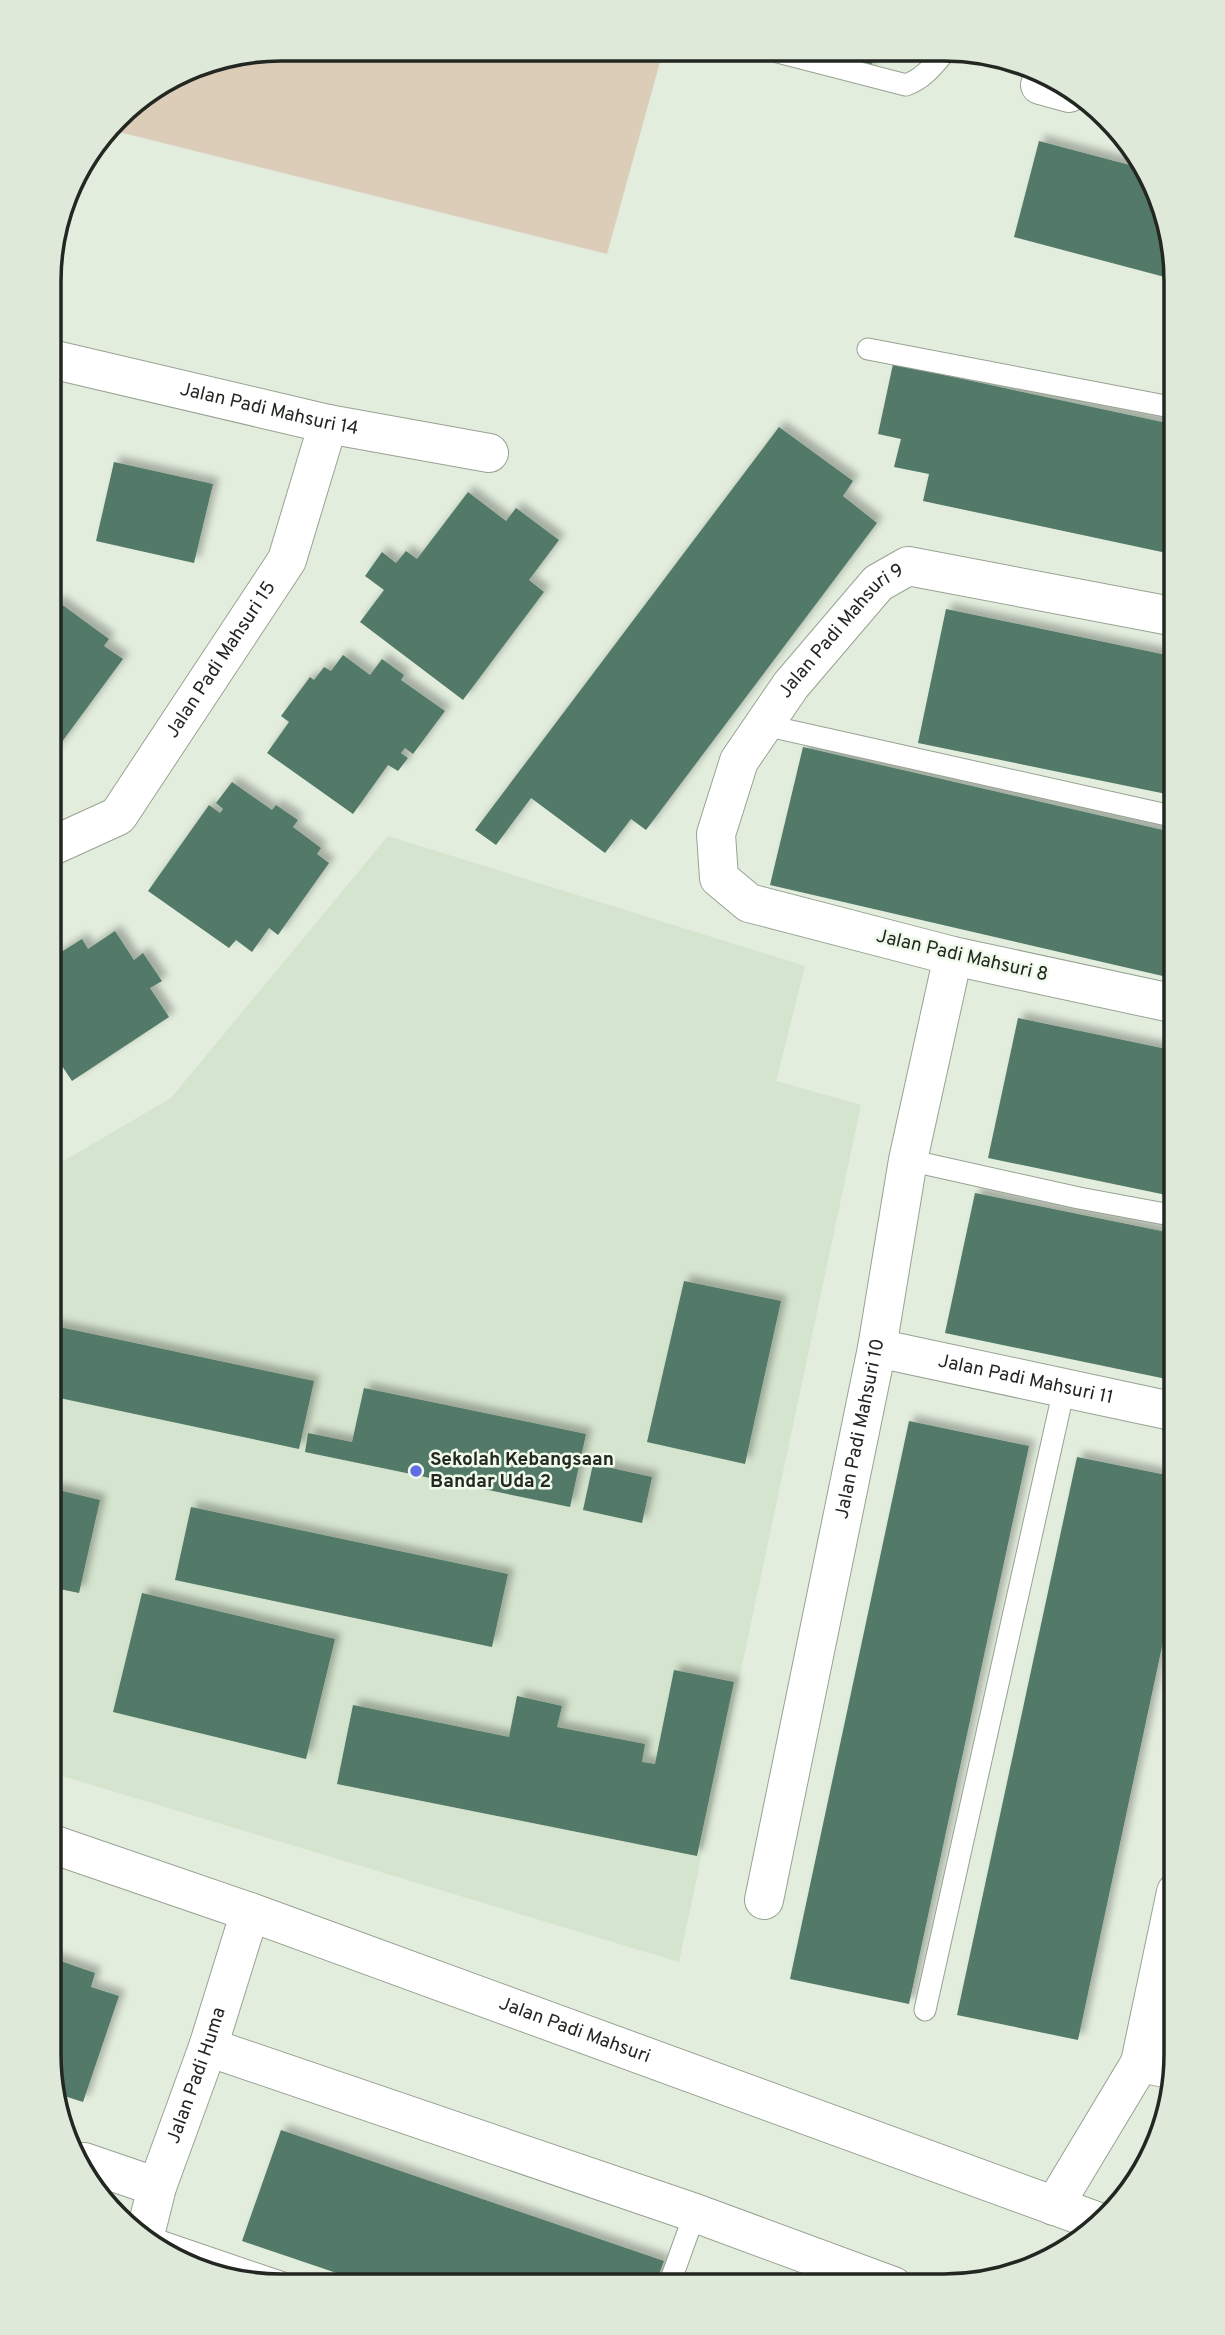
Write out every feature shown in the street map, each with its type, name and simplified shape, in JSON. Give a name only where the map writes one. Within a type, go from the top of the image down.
[{"type":"street","name":"Jalan Padi Mahsuri 14","points":[[61,361],[328,424],[489,453]]},
{"type":"street","name":"Jalan Padi Mahsuri 15","points":[[61,842],[118,816],[287,560],[328,424]]},
{"type":"street","name":"Jalan Padi Mahsuri 9","points":[[749,903],[719,878],[716,834],[739,761],[791,685],[878,583],[908,566],[1164,615]]},
{"type":"street","name":"Jalan Padi Mahsuri 8","points":[[749,903],[953,956],[1164,1001]]},
{"type":"street","name":"Jalan Padi Mahsuri 10","points":[[764,1900],[877,1348],[908,1160],[953,956]]},
{"type":"street","name":"Jalan Padi Mahsuri 11","points":[[877,1348],[1163,1409]]},
{"type":"street","name":"Jalan Padi Mahsuri","points":[[61,1847],[250,1912],[1088,2218]]},
{"type":"street","name":"Jalan Padi Huma","points":[[147,2227],[157,2187],[208,2047],[250,1912]]},
{"type":"street","points":[[1054,2206],[1158,2067],[1163,2015]]},
{"type":"street","points":[[208,2047],[695,2213],[860,2274]]},
{"type":"street","points":[[91,2164],[157,2187]]},
{"type":"lane","points":[[813,61],[906,85],[925,74],[937,61]]},
{"type":"lane","points":[[867,349],[1164,406]]},
{"type":"lane","points":[[764,725],[1164,814]]},
{"type":"lane","points":[[908,1160],[1163,1214]]},
{"type":"lane","points":[[925,2010],[1065,1390]]},
{"type":"lane","points":[[673,2274],[695,2213]]},
{"type":"lane","points":[[182,2250],[244,2270]]},
{"type":"shaded area","points":[[660,61],[607,254],[120,132],[136,116],[171,91],[197,78],[253,63]]},
{"type":"shaded area","name":"Sekolah Kebangsaan Bandar Uda 2","points":[[388,836],[805,966],[776,1081],[861,1105],[679,1962],[61,1776],[61,1163],[171,1098]]},
{"type":"building","points":[[833,61],[872,61],[869,72]]},
{"type":"building","points":[[1039,141],[1131,165],[1152,211],[1160,239],[1164,277],[1014,237]]},
{"type":"building","points":[[893,364],[1164,422],[1164,552],[923,501],[929,474],[894,467],[901,439],[878,434]]},
{"type":"building","points":[[779,427],[853,481],[843,496],[877,523],[646,830],[631,819],[605,853],[531,798],[496,845],[475,830]]},
{"type":"building","points":[[114,462],[213,484],[194,563],[96,541]]},
{"type":"building","points":[[468,492],[506,521],[516,508],[559,540],[529,580],[544,592],[463,700],[360,622],[384,590],[365,576],[382,552],[396,563],[406,551],[417,559]]},
{"type":"building","points":[[61,604],[109,639],[104,646],[123,659],[61,743]]},
{"type":"building","points":[[946,609],[1164,654],[1164,793],[918,743]]},
{"type":"building","points":[[343,655],[370,675],[382,659],[404,675],[401,680],[445,711],[413,754],[405,748],[401,753],[408,758],[398,771],[388,765],[353,814],[267,753],[289,722],[281,716],[310,677],[314,680],[324,667],[331,671]]},
{"type":"building","points":[[803,747],[1164,830],[1164,976],[770,885]]},
{"type":"building","points":[[232,782],[272,810],[276,805],[298,820],[293,827],[321,848],[317,854],[329,863],[278,935],[269,928],[252,952],[236,940],[229,948],[148,891],[209,805],[220,813],[223,809],[216,803]]},
{"type":"building","points":[[115,931],[134,960],[143,953],[162,981],[150,988],[169,1017],[72,1081],[61,1064],[61,952],[82,939],[88,949]]},
{"type":"building","points":[[1018,1018],[1164,1048],[1163,1194],[988,1158]]},
{"type":"building","points":[[975,1193],[1163,1231],[1163,1378],[945,1333]]},
{"type":"building","points":[[684,1281],[781,1301],[745,1464],[647,1442]]},
{"type":"building","points":[[61,1327],[314,1381],[299,1449],[61,1398]]},
{"type":"building","points":[[364,1388],[586,1434],[570,1507],[305,1452],[308,1433],[352,1442]]},
{"type":"building","points":[[909,1421],[1029,1446],[909,2004],[790,1979]]},
{"type":"building","points":[[1077,1457],[1163,1474],[1163,1641],[1078,2040],[957,2015]]},
{"type":"building","points":[[593,1464],[652,1477],[642,1523],[583,1510]]},
{"type":"building","points":[[61,1491],[100,1500],[79,1593],[61,1589]]},
{"type":"building","points":[[191,1507],[508,1574],[492,1647],[175,1580]]},
{"type":"building","points":[[142,1593],[335,1639],[306,1759],[113,1712]]},
{"type":"building","points":[[674,1670],[734,1682],[697,1856],[337,1784],[353,1705],[509,1737],[517,1696],[562,1706],[557,1727],[645,1744],[642,1762],[655,1764]]},
{"type":"building","points":[[61,1961],[95,1973],[91,1987],[119,1996],[83,2102],[65,2096],[61,2053]]},
{"type":"building","points":[[281,2130],[664,2261],[659,2274],[339,2274],[242,2241]]},
{"type":"place","name":"Sekolah Kebangsaan Bandar Uda 2","points":[[416,1471]]}]
